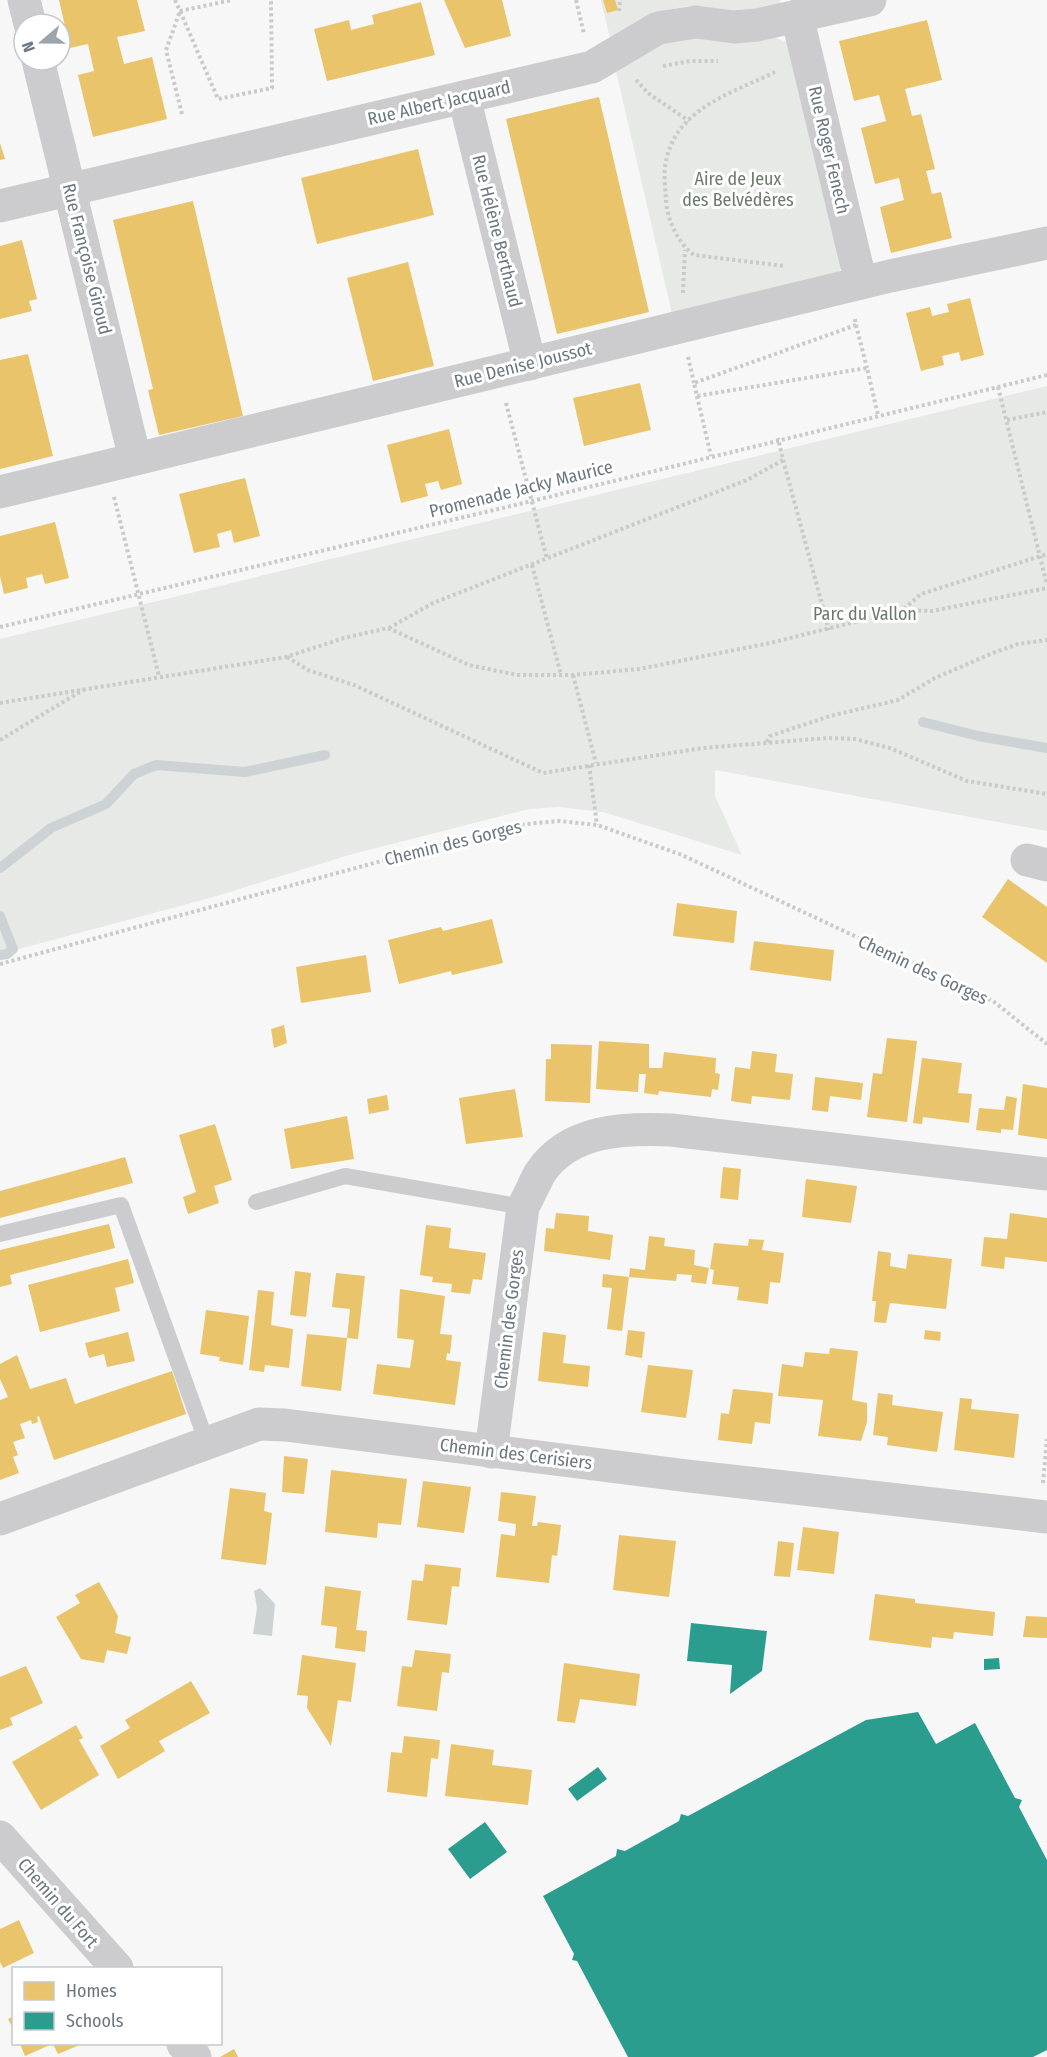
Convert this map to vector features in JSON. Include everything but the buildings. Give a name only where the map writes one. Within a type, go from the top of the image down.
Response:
[{"type":"street","name":"Rue Albert Jacquard","points":[[0,206],[592,67],[632,68],[658,28],[696,22],[734,27],[757,25],[870,0]]},
{"type":"street","name":"Rue Roger Fenech","points":[[797,16],[861,284]]},
{"type":"street","name":"Rue Françoise Giroud","points":[[41,72],[135,459]]},
{"type":"street","name":"Rue Hélène Berthaud","points":[[464,97],[530,364]]},
{"type":"street","name":"Rue Denise Joussot","points":[[0,492],[861,284],[1047,243]]},
{"type":"street","name":"Chemin des Gorges","points":[[491,1452],[523,1207],[541,1172],[564,1149],[596,1134],[633,1128],[671,1130],[1047,1174]]},
{"type":"street","name":"Chemin des Cerisiers","points":[[0,1518],[259,1424],[285,1425],[491,1452],[1043,1517]]},
{"type":"street","name":"Chemin du Fort","points":[[0,1837],[116,1967]]},
{"type":"street","points":[[185,2045],[195,2057]]},
{"type":"lane","points":[[256,1202],[345,1176],[523,1207]]},
{"type":"lane","points":[[0,1234],[121,1205],[207,1443]]},
{"type":"path","points":[[175,0],[218,99],[272,88],[271,0]]},
{"type":"path","points":[[180,11],[232,0]]},
{"type":"path","points":[[576,0],[580,17]]},
{"type":"path","points":[[619,14],[620,0]]},
{"type":"path","points":[[180,11],[166,50],[182,114]]},
{"type":"path","points":[[655,69],[690,61],[722,61]]},
{"type":"path","points":[[632,68],[648,93],[689,122]]},
{"type":"path","points":[[775,72],[715,99],[674,138],[666,158],[666,206],[685,249],[694,255],[794,268]]},
{"type":"path","points":[[854,315],[878,415]]},
{"type":"path","points":[[711,456],[694,383],[856,325]]},
{"type":"path","points":[[697,396],[867,368]]},
{"type":"path","name":"Promenade Jacky Maurice","points":[[0,627],[1047,375]]},
{"type":"path","points":[[388,628],[469,665],[517,675],[573,675],[688,661],[829,630],[903,609],[932,611],[1047,586],[998,387]]},
{"type":"path","points":[[506,400],[547,559]]},
{"type":"path","points":[[1006,420],[1047,412]]},
{"type":"path","points":[[778,438],[829,630]]},
{"type":"path","points":[[0,703],[286,657],[344,638],[388,628],[433,603],[747,480],[783,460]]},
{"type":"path","points":[[114,496],[159,677]]},
{"type":"path","points":[[903,609],[921,594],[1047,554]]},
{"type":"path","points":[[531,565],[561,675]]},
{"type":"path","points":[[766,743],[770,736],[808,723],[898,700],[934,678],[993,653],[1018,644],[1047,640]]},
{"type":"path","points":[[286,657],[308,670],[354,685],[543,773],[596,763],[766,743],[855,739],[890,748],[967,781],[1047,794]]},
{"type":"path","points":[[573,675],[596,763]]},
{"type":"path","points":[[0,739],[86,688]]},
{"type":"path","points":[[589,765],[597,825]]},
{"type":"path","name":"Chemin des Gorges","points":[[0,964],[515,825],[560,821],[597,825],[691,859],[993,1001],[1047,1044]]},
{"type":"path","points":[[1043,1517],[1047,1439]]},
{"type":"green space","points":[[601,0],[780,0],[781,6],[740,14],[703,6],[686,6],[651,14],[610,38]]},
{"type":"green space","name":"Aire de Jeux des Belvédères","points":[[665,36],[770,36],[787,42],[842,262],[840,270],[834,277],[673,318],[615,67]]},
{"type":"green space","name":"Parc du Vallon","points":[[1047,386],[1047,831],[715,770],[715,796],[742,855],[603,812],[559,807],[529,809],[349,855],[210,898],[0,954],[0,639]]},
{"type":"shaded area","points":[[260,1588],[275,1604],[272,1636],[253,1634],[257,1608],[254,1591]]},
{"type":"waterway","points":[[923,722],[978,736],[1047,748]]},
{"type":"waterway","points":[[0,868],[51,828],[106,804],[134,774],[156,765],[245,772],[325,755]]},
{"type":"waterway","points":[[0,916],[13,949],[7,954],[0,955]]}]
